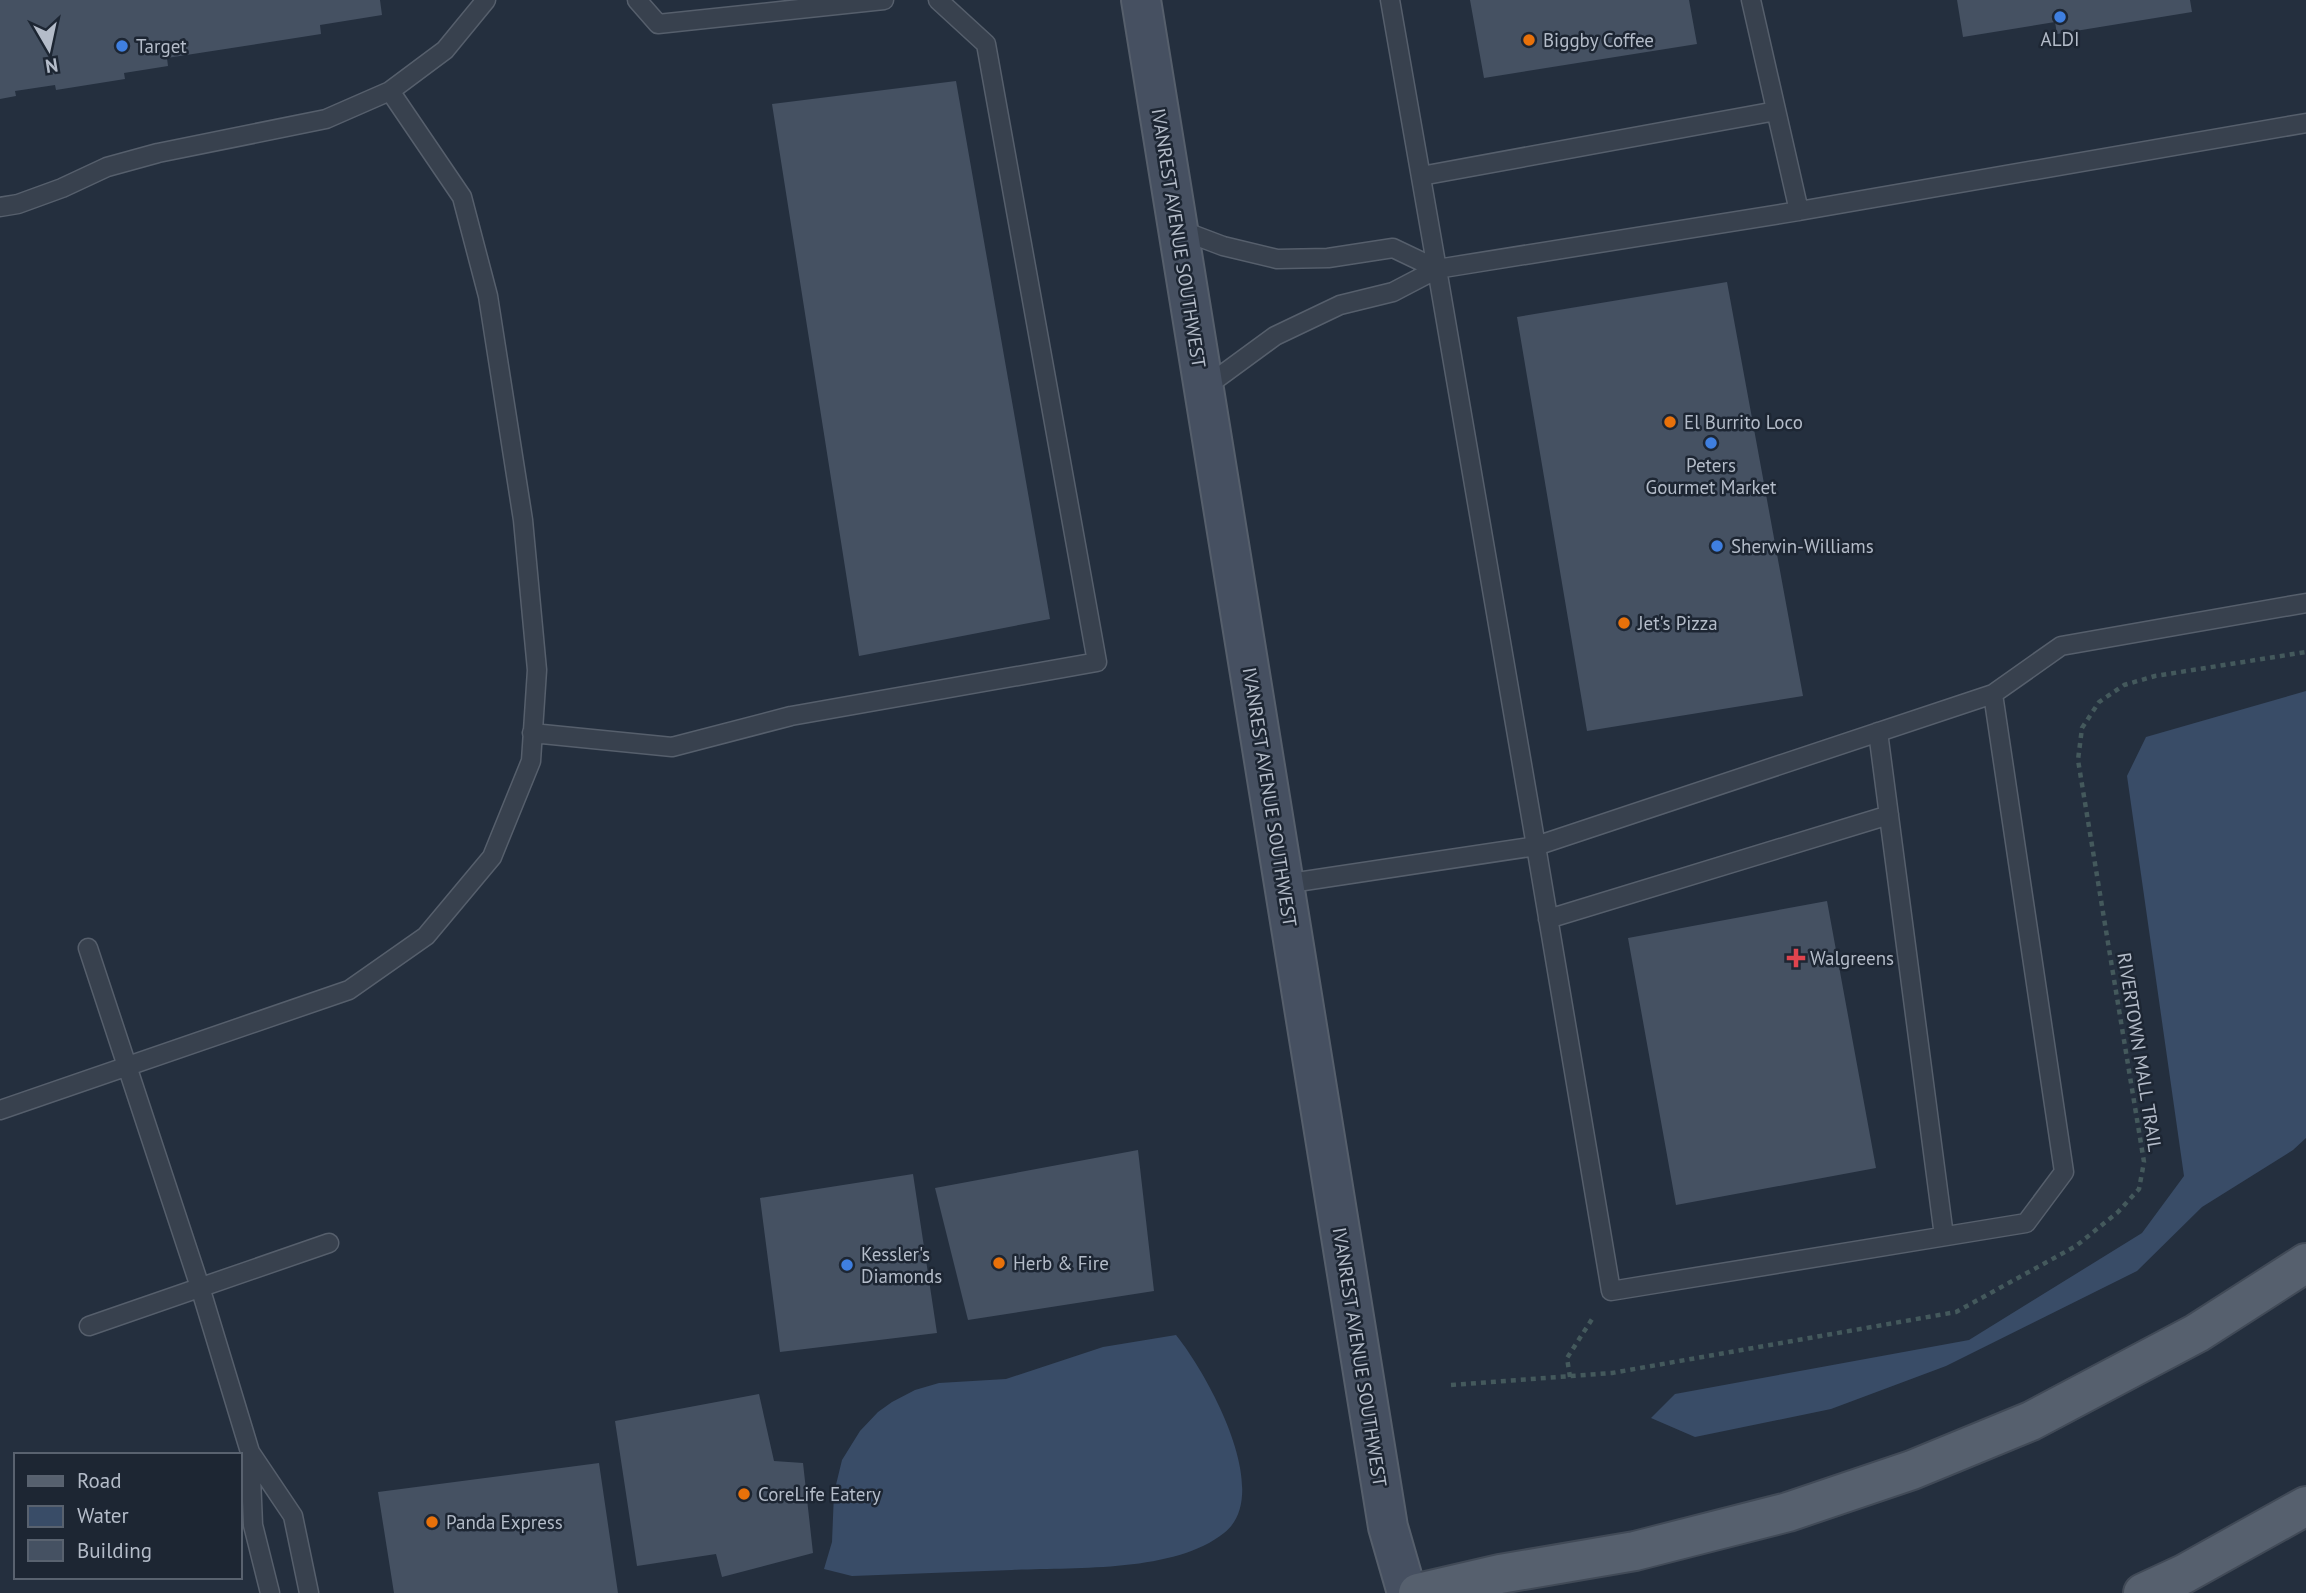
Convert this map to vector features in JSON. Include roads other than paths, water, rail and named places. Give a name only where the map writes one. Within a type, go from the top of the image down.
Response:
[{"type":"main road","points":[[1418,1593],[1500,1574],[1648,1548],[1788,1512],[1912,1469],[2031,1420],[2197,1333],[2306,1263]]},
{"type":"main road","points":[[2143,1593],[2184,1574],[2306,1506]]},
{"type":"street","name":"IVANREST AVENUE SOUTHWEST","points":[[1141,0],[1388,1527],[1407,1593]]},
{"type":"lane","points":[[0,207],[18,204],[51,192],[107,167],[158,153],[327,119],[390,91],[445,50],[486,0]]},
{"type":"lane","points":[[637,0],[658,24],[884,0]]},
{"type":"lane","points":[[533,733],[672,747],[791,716],[1097,662],[986,44],[938,0]]},
{"type":"lane","points":[[1390,0],[1611,1291],[2026,1223],[2064,1172],[1993,694]]},
{"type":"lane","points":[[1751,0],[1799,211]]},
{"type":"lane","points":[[0,1110],[349,990],[426,936],[492,856],[530,761],[537,670],[523,520],[488,296],[462,197],[390,91]]},
{"type":"lane","points":[[1421,176],[1776,111]]},
{"type":"lane","points":[[1204,388],[1275,336],[1340,305],[1393,292],[1437,269],[1799,211],[2306,123]]},
{"type":"lane","points":[[1178,229],[1223,246],[1277,260],[1328,258],[1393,248],[1437,269]]},
{"type":"lane","points":[[1284,884],[1536,846],[1993,694],[2061,646],[2306,603]]},
{"type":"lane","points":[[1878,732],[1944,1236]]},
{"type":"lane","points":[[1548,919],[1889,816]]},
{"type":"lane","points":[[88,948],[200,1287],[250,1452],[253,1525],[270,1593]]},
{"type":"lane","points":[[89,1326],[329,1242]]},
{"type":"lane","points":[[250,1452],[293,1516],[309,1593]]},
{"type":"water","points":[[2306,691],[2306,1138],[2293,1150],[2202,1207],[2137,1271],[1946,1366],[1831,1409],[1695,1437],[1651,1418],[1675,1394],[1969,1340],[2142,1233],[2184,1176],[2127,776],[2146,737]]},
{"type":"water","points":[[1176,1335],[1189,1352],[1218,1403],[1239,1463],[1242,1490],[1238,1515],[1224,1533],[1203,1546],[1179,1555],[1093,1568],[852,1576],[824,1569],[832,1542],[834,1493],[842,1460],[860,1431],[892,1402],[915,1390],[939,1383],[1006,1379],[1103,1347]]},
{"type":"place","name":"ALDI","points":[[2060,17]]},
{"type":"place","name":"Biggby Coffee","points":[[1529,40]]},
{"type":"place","name":"Target","points":[[122,46]]},
{"type":"place","name":"El Burrito Loco","points":[[1670,422]]},
{"type":"place","name":"Peters Gourmet Market","points":[[1711,443]]},
{"type":"place","name":"Sherwin-Williams","points":[[1717,546]]},
{"type":"place","name":"Jet's Pizza","points":[[1624,623]]},
{"type":"place","name":"Walgreens","points":[[1796,958]]},
{"type":"place","name":"Herb & Fire","points":[[999,1263]]},
{"type":"place","name":"Kessler's Diamonds","points":[[847,1265]]},
{"type":"place","name":"CoreLife Eatery","points":[[744,1494]]},
{"type":"place","name":"Panda Express","points":[[432,1522]]}]
